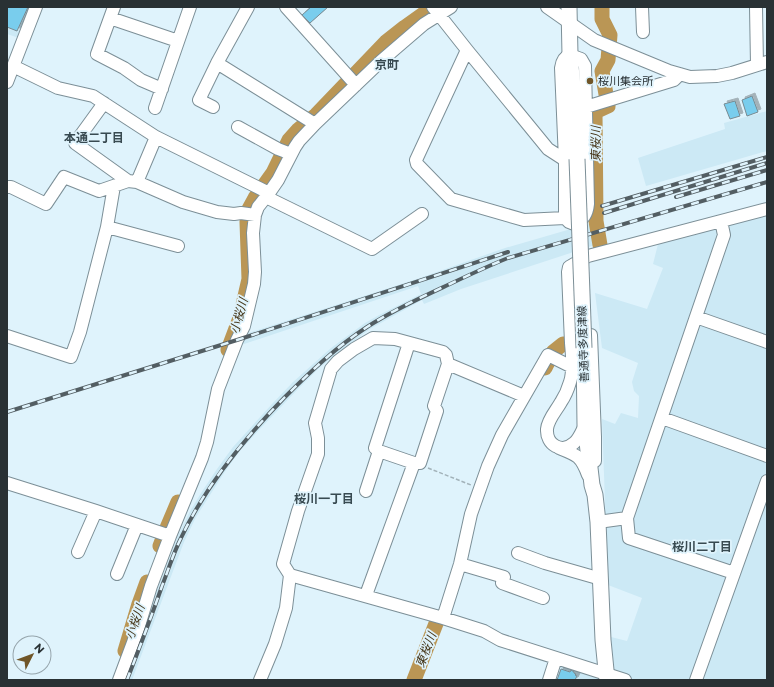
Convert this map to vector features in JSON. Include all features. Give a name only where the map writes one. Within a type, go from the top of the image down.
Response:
[{"type":"main road","name":"善通寺多度津線","points":[[569,7],[570,55],[576,120],[571,159],[584,348],[585,425],[598,522],[603,640],[607,677]]},
{"type":"street","points":[[7,82],[36,7]]},
{"type":"street","points":[[155,108],[190,7]]},
{"type":"street","points":[[213,108],[199,100],[217,63],[248,7]]},
{"type":"street","points":[[286,7],[352,81]]},
{"type":"street","points":[[250,215],[258,207],[264,192],[278,180],[285,152],[300,141],[312,122],[352,81],[381,61],[424,24],[436,10],[451,7]]},
{"type":"street","points":[[547,7],[597,41],[621,50],[648,63],[690,77],[717,76],[762,64],[756,7]]},
{"type":"street","points":[[642,7],[643,32]]},
{"type":"street","points":[[436,10],[548,149],[571,159],[565,218]]},
{"type":"street","points":[[162,89],[141,80],[124,68],[97,54],[112,12],[178,41]]},
{"type":"street","points":[[467,50],[416,160],[417,164],[451,198],[524,220],[565,218],[574,224],[580,221],[584,216],[587,211],[588,204],[586,107],[585,66],[581,59],[570,55]]},
{"type":"street","points":[[217,63],[312,122]]},
{"type":"street","points":[[13,66],[58,88],[93,96],[156,137],[372,249],[422,214]]},
{"type":"street","points":[[586,107],[674,80],[680,74]]},
{"type":"street","points":[[104,103],[75,143],[132,182],[183,202],[217,212],[250,215]]},
{"type":"street","points":[[238,127],[285,152]]},
{"type":"street","points":[[7,187],[46,204],[64,177],[99,192],[114,186],[132,182],[156,137]]},
{"type":"street","points":[[7,336],[71,357],[80,332],[107,226],[114,186]]},
{"type":"street","points":[[593,490],[580,458],[552,444],[548,436],[547,429],[550,419],[562,401],[570,382],[572,367],[569,267],[588,256],[767,209]]},
{"type":"street","points":[[119,680],[138,629],[165,534],[202,458],[207,442],[218,388],[244,326],[254,284],[255,272],[253,233],[250,215]]},
{"type":"street","points":[[722,221],[724,235],[627,518],[629,538],[734,573]]},
{"type":"street","points":[[107,226],[178,246]]},
{"type":"street","points":[[588,256],[595,437],[593,490]]},
{"type":"street","points":[[696,317],[767,342]]},
{"type":"street","points":[[260,680],[275,644],[286,608],[290,575],[283,564],[298,511],[318,454],[318,438],[314,423],[331,369],[354,349],[373,338],[395,339],[443,352],[446,355],[448,364],[434,406],[437,411],[366,596]]},
{"type":"street","points":[[409,343],[375,448],[379,451],[417,463]]},
{"type":"street","points":[[443,618],[460,564],[471,514],[488,466],[502,435],[548,355],[572,367]]},
{"type":"street","points":[[448,364],[524,396]]},
{"type":"street","points":[[662,418],[767,456]]},
{"type":"street","points":[[559,448],[567,447],[574,443],[585,425]]},
{"type":"street","points":[[366,491],[379,451]]},
{"type":"street","points":[[696,680],[767,481]]},
{"type":"street","points":[[7,483],[165,534]]},
{"type":"street","points":[[78,552],[96,511]]},
{"type":"street","points":[[598,522],[627,518]]},
{"type":"street","points":[[117,574],[137,525]]},
{"type":"street","points":[[518,553],[545,563],[601,579]]},
{"type":"street","points":[[460,564],[504,577],[502,583],[543,598]]},
{"type":"street","points":[[290,575],[443,618],[484,631],[500,640],[556,658],[607,677],[625,680]]},
{"type":"street","points":[[549,680],[556,658]]},
{"type":"path","points":[[417,463],[480,488]]},
{"type":"shaded area","points":[[7,7],[32,7],[20,37],[7,34]]},
{"type":"shaded area","points":[[767,111],[767,151],[646,186],[638,158],[725,129],[724,123]]},
{"type":"shaded area","points":[[767,213],[767,680],[634,680],[614,674],[611,637],[627,641],[642,598],[608,585],[602,419],[615,424],[621,413],[638,418],[639,396],[634,391],[632,382],[638,363],[602,348],[595,293],[647,309],[663,268],[653,264],[658,244]]},
{"type":"shaded area","points":[[595,222],[598,244],[461,289],[424,304],[422,300],[370,329],[317,370],[239,452],[196,517],[184,542],[132,680],[123,680],[177,538],[201,493],[233,447],[293,382],[331,348],[365,323],[421,294],[418,286],[235,347],[239,336],[417,279],[505,248]]},
{"type":"shaded area","points":[[562,663],[600,676],[600,680],[553,680]]},
{"type":"building","points":[[7,7],[28,7],[17,31],[7,27]]},
{"type":"building","points":[[311,7],[328,7],[310,23],[302,15]]},
{"type":"building","points":[[752,96],[758,112],[747,116],[742,100]]},
{"type":"building","points":[[735,101],[740,116],[730,119],[724,104]]},
{"type":"building","points":[[561,669],[570,672],[571,670],[574,672],[577,676],[575,680],[557,680]]},
{"type":"waterway","name":"小桜川","points":[[228,350],[240,318],[249,279],[247,222],[249,209],[273,173],[289,140],[298,130],[316,115],[386,42],[433,7]]},
{"type":"waterway","name":"東桜川","points":[[600,245],[596,221],[595,112],[608,106],[602,71],[608,60],[610,35],[602,19],[602,7]]},
{"type":"waterway","name":"東桜川","points":[[545,368],[553,352],[563,344]]},
{"type":"waterway","name":"小桜川","points":[[160,546],[178,502]]},
{"type":"waterway","name":"小桜川","points":[[125,651],[147,582]]},
{"type":"waterway","name":"東桜川","points":[[414,680],[437,621]]},
{"type":"railway","points":[[602,206],[767,157]]},
{"type":"railway","points":[[604,213],[767,163]]},
{"type":"railway","points":[[676,197],[767,170]]},
{"type":"railway","points":[[127,680],[176,550],[191,518],[202,500],[226,464],[254,430],[284,398],[334,351],[367,327],[397,309],[508,258],[767,182]]},
{"type":"railway","points":[[7,412],[237,340],[508,252]]},
{"type":"place","name":"桜川集会所","points":[[590,81]]},
{"type":"district","name":"京町","points":[[387,65]]},
{"type":"district","name":"本通二丁目","points":[[94,138]]},
{"type":"district","name":"桜川一丁目","points":[[324,499]]},
{"type":"district","name":"桜川二丁目","points":[[702,547]]}]
